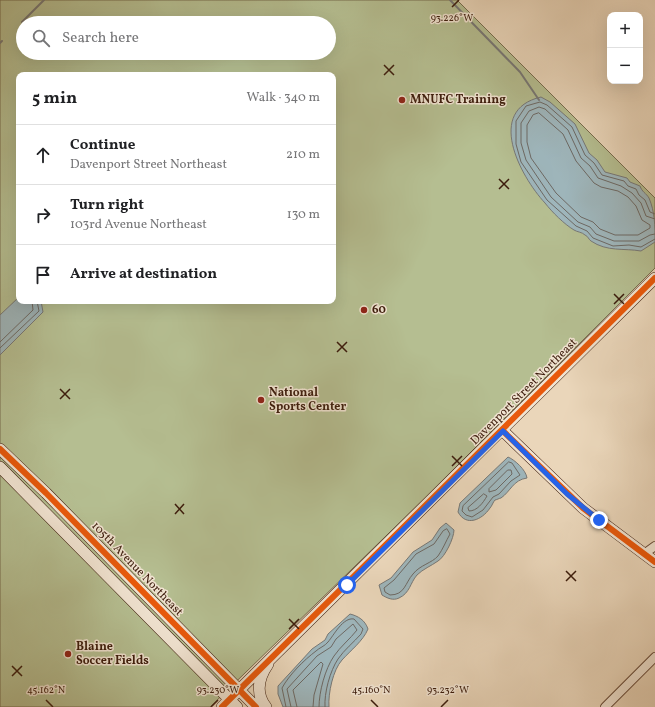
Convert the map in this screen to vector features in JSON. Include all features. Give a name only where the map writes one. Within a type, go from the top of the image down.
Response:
[{"type":"street","name":"Davenport Street Northeast","points":[[229,704],[238,689],[313,619],[655,278]]},
{"type":"street","points":[[503,431],[567,494],[651,560],[655,546]]},
{"type":"street","name":"105th Avenue Northeast","points":[[0,449],[46,493],[256,707]]},
{"type":"street","name":"105th Avenue Northeast","points":[[0,467],[229,704]]},
{"type":"street","points":[[266,707],[259,693],[260,679],[276,652]]},
{"type":"street","points":[[604,707],[655,657]]},
{"type":"green space","name":"National Sports Center","points":[[0,0],[457,0],[655,198],[655,268],[424,499],[210,707],[0,707]]},
{"type":"water","points":[[541,97],[550,102],[575,124],[589,153],[597,160],[605,172],[627,178],[630,182],[640,186],[649,198],[654,214],[655,242],[641,251],[603,247],[562,221],[535,191],[518,161],[513,145],[511,129],[514,115],[524,104]]},
{"type":"water","points":[[16,300],[16,304],[42,304],[43,312],[0,355],[0,315]]},
{"type":"water","points":[[508,457],[520,466],[525,472],[527,478],[515,483],[501,498],[495,500],[483,516],[474,520],[461,517],[458,512],[460,503]]},
{"type":"water","points":[[446,523],[454,530],[454,533],[449,547],[441,559],[417,575],[408,591],[403,596],[397,599],[392,599],[382,595],[379,585],[391,578],[413,552],[432,540],[440,528]]},
{"type":"water","points":[[350,614],[361,619],[368,629],[363,638],[342,660],[336,670],[330,689],[329,707],[283,707],[278,694],[278,686],[312,649],[325,640],[328,634]]},
{"type":"waterway","points":[[28,16],[44,0]]},
{"type":"waterway","points":[[450,0],[520,72],[539,100]]},
{"type":"cycle path","points":[[222,707],[655,278]]},
{"type":"cycle path","points":[[503,431],[583,508],[655,562]]},
{"type":"cycle path","points":[[0,449],[46,493],[256,707]]},
{"type":"place","name":"MNUFC Training","points":[[402,100]]},
{"type":"place","name":"60","points":[[364,310]]},
{"type":"place","name":"National Sports Center","points":[[261,400]]},
{"type":"place","name":"Blaine Soccer Fields","points":[[68,654]]},
{"type":"route","points":[[347,585],[503,431],[567,494],[599,520]]}]
